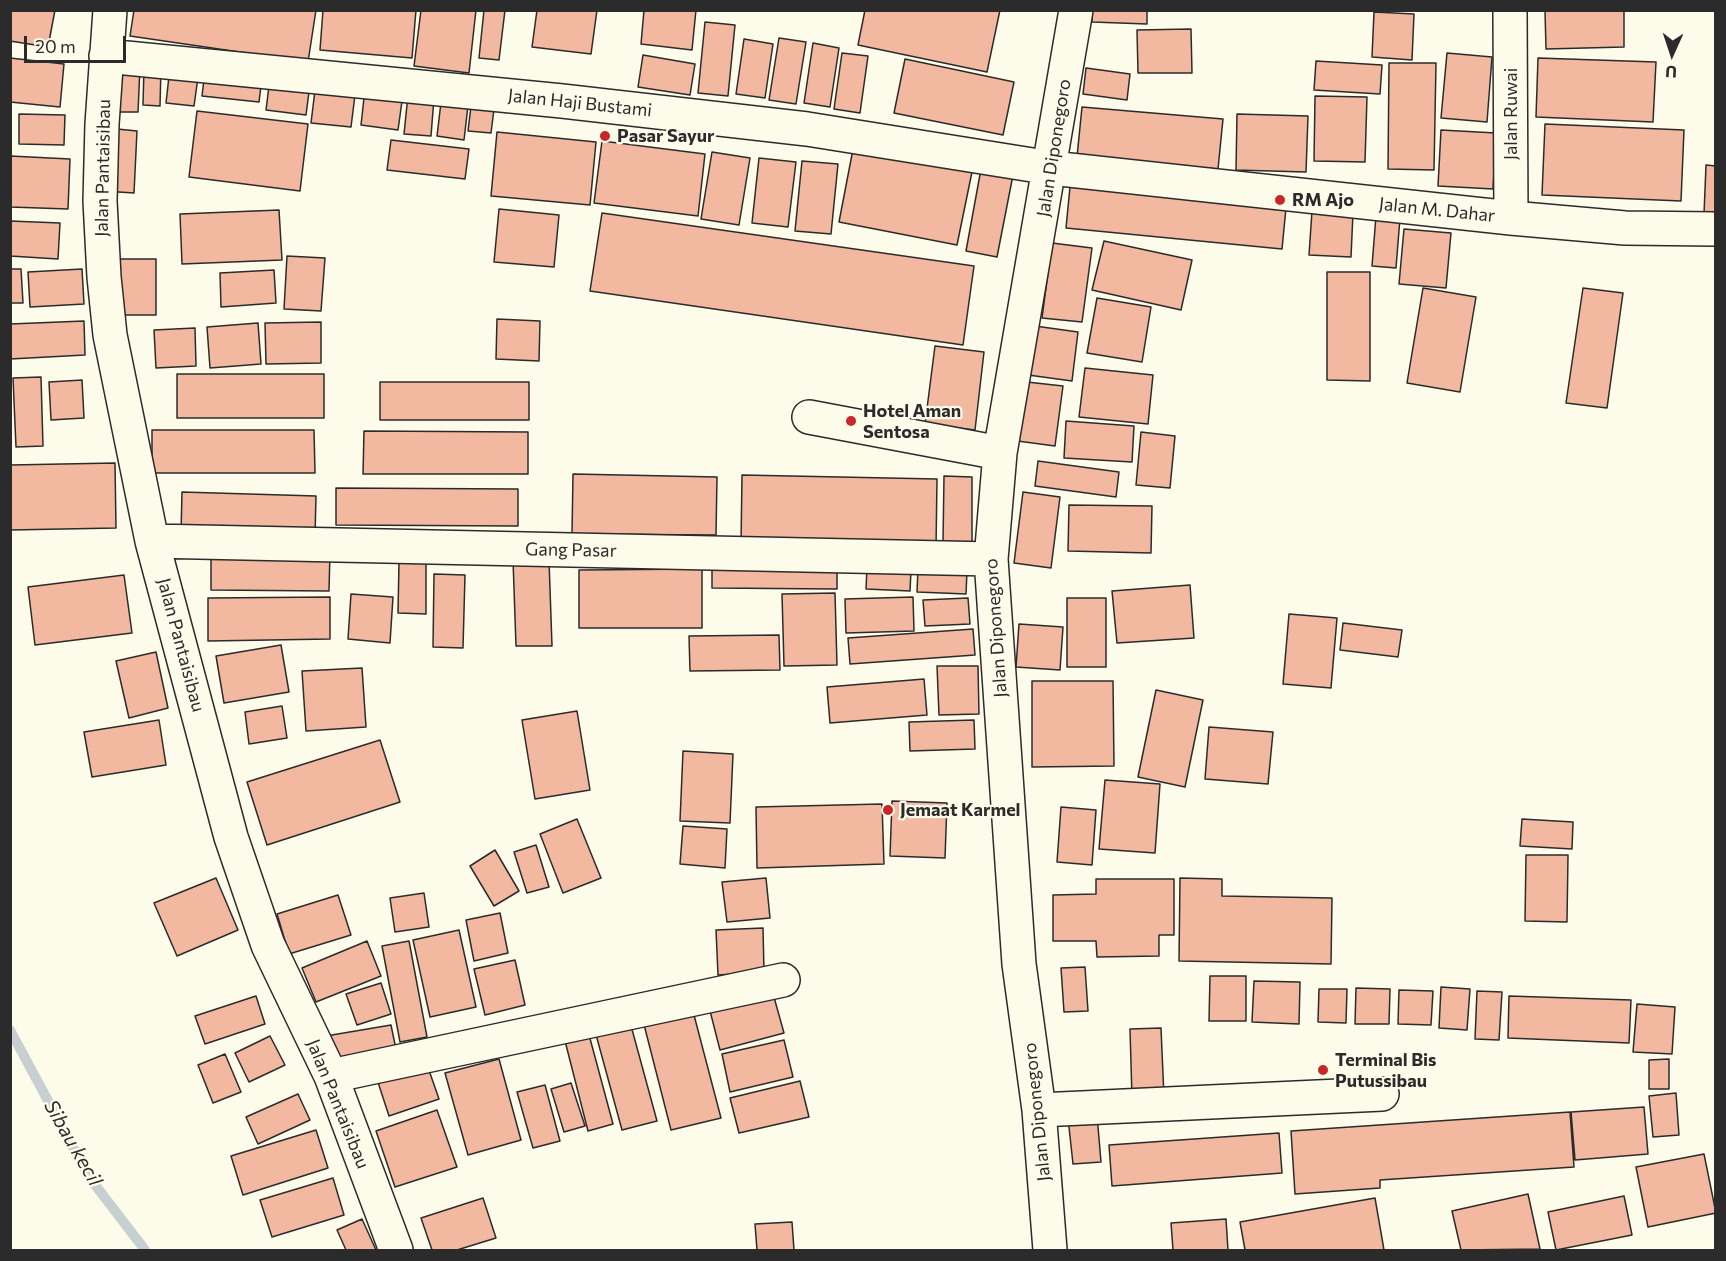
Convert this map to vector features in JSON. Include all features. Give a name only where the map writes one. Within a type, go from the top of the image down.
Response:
[{"type":"street","name":"Jalan Pantaisibau","points":[[110,10],[100,201],[104,277],[110,335],[152,541],[235,848],[268,945],[331,1076],[396,1251]]},
{"type":"street","name":"Jalan Diponegoro","points":[[1050,1251],[1039,1110],[1019,964],[991,559],[1000,453],[1051,168],[1076,10]]},
{"type":"street","name":"Jalan Ruwai","points":[[1510,10],[1511,218]]},
{"type":"street","name":"Jalan Haji Bustami","points":[[106,56],[562,101],[807,129],[1051,168]]},
{"type":"street","name":"Jalan M. Dahar","points":[[1051,168],[1511,218],[1624,228],[1716,229]]},
{"type":"street","points":[[809,417],[1000,453]]},
{"type":"street","name":"Gang Pasar","points":[[152,541],[991,559]]},
{"type":"street","points":[[331,1076],[783,980]]},
{"type":"street","points":[[1039,1110],[1382,1094]]},
{"type":"building","points":[[10,10],[55,10],[48,47],[10,41]]},
{"type":"building","points":[[134,10],[316,10],[308,62],[130,36]]},
{"type":"building","points":[[323,10],[416,10],[412,58],[320,50]]},
{"type":"building","points":[[421,10],[476,10],[469,73],[414,66]]},
{"type":"building","points":[[484,10],[505,10],[499,60],[479,58]]},
{"type":"building","points":[[537,10],[597,10],[591,54],[532,47]]},
{"type":"building","points":[[644,10],[696,10],[692,50],[641,44]]},
{"type":"building","points":[[865,10],[1000,10],[987,72],[858,45]]},
{"type":"building","points":[[1092,10],[1147,10],[1147,24],[1092,22]]},
{"type":"building","points":[[1624,10],[1624,47],[1546,49],[1545,11]]},
{"type":"building","points":[[1374,12],[1414,14],[1412,60],[1372,57]]},
{"type":"building","points":[[705,22],[735,25],[728,96],[698,93]]},
{"type":"building","points":[[1191,29],[1192,73],[1138,73],[1137,30]]},
{"type":"building","points":[[779,38],[806,42],[796,104],[769,100]]},
{"type":"building","points":[[744,39],[773,44],[765,98],[736,94]]},
{"type":"building","points":[[813,43],[839,48],[830,107],[804,103]]},
{"type":"building","points":[[842,53],[868,56],[860,113],[834,109]]},
{"type":"building","points":[[1447,53],[1492,57],[1487,122],[1441,118]]},
{"type":"building","points":[[643,55],[695,64],[690,95],[638,87]]},
{"type":"building","points":[[10,58],[64,64],[60,107],[10,102]]},
{"type":"building","points":[[1538,58],[1656,62],[1653,122],[1536,117]]},
{"type":"building","points":[[905,59],[1014,82],[1003,135],[894,113]]},
{"type":"building","points":[[1316,61],[1382,65],[1380,94],[1314,90]]},
{"type":"building","points":[[1389,63],[1436,63],[1434,170],[1388,169]]},
{"type":"building","points":[[110,67],[140,67],[138,112],[109,112]]},
{"type":"building","points":[[144,67],[161,67],[160,106],[143,105]]},
{"type":"building","points":[[170,67],[199,70],[194,106],[166,103]]},
{"type":"building","points":[[1086,68],[1130,74],[1127,100],[1083,94]]},
{"type":"building","points":[[205,71],[262,78],[259,102],[202,96]]},
{"type":"building","points":[[270,78],[310,84],[306,115],[266,110]]},
{"type":"building","points":[[316,82],[356,87],[351,127],[311,123]]},
{"type":"building","points":[[365,89],[403,94],[398,130],[361,125]]},
{"type":"building","points":[[442,94],[469,97],[464,140],[437,136]]},
{"type":"building","points":[[408,95],[434,98],[431,136],[404,134]]},
{"type":"building","points":[[1315,96],[1367,97],[1365,162],[1314,161]]},
{"type":"building","points":[[472,98],[495,101],[491,133],[468,131]]},
{"type":"building","points":[[1082,107],[1223,119],[1218,169],[1077,157]]},
{"type":"building","points":[[197,111],[308,124],[300,191],[189,177]]},
{"type":"building","points":[[19,114],[65,115],[64,145],[19,144]]},
{"type":"building","points":[[1237,114],[1308,116],[1306,172],[1236,170]]},
{"type":"building","points":[[1545,124],[1684,130],[1681,201],[1542,195]]},
{"type":"building","points":[[107,128],[137,131],[134,193],[103,191]]},
{"type":"building","points":[[1441,130],[1496,133],[1493,189],[1438,186]]},
{"type":"building","points":[[497,132],[596,142],[590,205],[491,196]]},
{"type":"building","points":[[391,140],[469,149],[465,179],[387,170]]},
{"type":"building","points":[[602,141],[705,154],[698,216],[594,203]]},
{"type":"building","points":[[854,144],[973,167],[957,245],[839,222]]},
{"type":"building","points":[[712,152],[750,158],[739,225],[701,219]]},
{"type":"building","points":[[10,156],[70,159],[68,209],[10,207]]},
{"type":"building","points":[[759,158],[796,162],[788,227],[752,223]]},
{"type":"building","points":[[802,161],[838,164],[831,234],[795,231]]},
{"type":"building","points":[[1706,165],[1716,166],[1716,214],[1704,214]]},
{"type":"building","points":[[981,169],[1013,175],[997,257],[966,251]]},
{"type":"building","points":[[1070,187],[1286,208],[1282,249],[1066,228]]},
{"type":"building","points":[[499,209],[559,215],[554,267],[494,262]]},
{"type":"building","points":[[279,210],[282,260],[182,264],[180,214]]},
{"type":"building","points":[[1312,211],[1353,213],[1351,257],[1309,255]]},
{"type":"building","points":[[602,213],[974,266],[963,345],[590,291]]},
{"type":"building","points":[[1376,216],[1400,218],[1396,268],[1372,266]]},
{"type":"building","points":[[10,221],[60,223],[58,259],[10,256]]},
{"type":"building","points":[[1404,229],[1451,233],[1446,288],[1399,284]]},
{"type":"building","points":[[1104,241],[1192,260],[1181,310],[1092,290]]},
{"type":"building","points":[[1052,243],[1092,248],[1082,322],[1042,318]]},
{"type":"building","points":[[287,256],[325,258],[321,311],[284,309]]},
{"type":"building","points":[[111,259],[156,259],[156,315],[111,315]]},
{"type":"building","points":[[10,269],[21,269],[23,303],[10,303]]},
{"type":"building","points":[[82,269],[84,304],[30,307],[28,272]]},
{"type":"building","points":[[274,270],[276,303],[221,307],[220,273]]},
{"type":"building","points":[[1327,272],[1370,272],[1370,381],[1327,380]]},
{"type":"building","points":[[1423,288],[1476,297],[1460,392],[1407,383]]},
{"type":"building","points":[[1583,288],[1623,293],[1607,408],[1566,403]]},
{"type":"building","points":[[1097,298],[1151,307],[1142,362],[1087,353]]},
{"type":"building","points":[[497,319],[540,321],[539,361],[496,359]]},
{"type":"building","points":[[84,321],[85,355],[10,359],[10,324]]},
{"type":"building","points":[[321,322],[321,363],[266,364],[265,323]]},
{"type":"building","points":[[258,323],[261,364],[210,368],[207,327]]},
{"type":"building","points":[[1035,326],[1078,332],[1072,381],[1028,375]]},
{"type":"building","points":[[195,328],[196,366],[156,368],[154,330]]},
{"type":"building","points":[[935,346],[984,352],[975,430],[925,424]]},
{"type":"building","points":[[1085,368],[1153,375],[1148,424],[1079,417]]},
{"type":"building","points":[[177,374],[324,374],[324,418],[177,418]]},
{"type":"building","points":[[41,377],[43,446],[16,447],[13,378]]},
{"type":"building","points":[[82,380],[84,418],[51,420],[49,382]]},
{"type":"building","points":[[1018,381],[1063,386],[1055,446],[1010,440]]},
{"type":"building","points":[[380,382],[529,382],[529,420],[380,420]]},
{"type":"building","points":[[1066,421],[1134,426],[1132,462],[1064,458]]},
{"type":"building","points":[[152,430],[314,430],[315,473],[152,473]]},
{"type":"building","points":[[364,431],[528,432],[528,474],[363,474]]},
{"type":"building","points":[[1141,432],[1175,436],[1170,488],[1136,485]]},
{"type":"building","points":[[1038,461],[1119,472],[1116,497],[1035,486]]},
{"type":"building","points":[[115,463],[116,528],[10,530],[10,465]]},
{"type":"building","points":[[573,474],[717,477],[716,535],[572,534]]},
{"type":"building","points":[[742,475],[937,479],[936,548],[741,544]]},
{"type":"building","points":[[944,476],[972,477],[972,543],[943,542]]},
{"type":"building","points":[[336,488],[518,489],[518,526],[336,525]]},
{"type":"building","points":[[182,492],[316,496],[315,536],[181,533]]},
{"type":"building","points":[[1023,492],[1060,497],[1051,568],[1014,563]]},
{"type":"building","points":[[1069,505],[1152,506],[1151,553],[1068,551]]},
{"type":"building","points":[[211,551],[330,552],[329,591],[211,590]]},
{"type":"building","points":[[513,560],[549,560],[552,646],[516,646]]},
{"type":"building","points":[[712,561],[837,562],[837,589],[712,588]]},
{"type":"building","points":[[399,562],[426,563],[426,614],[398,613]]},
{"type":"building","points":[[867,567],[911,570],[910,591],[866,589]]},
{"type":"building","points":[[918,568],[967,571],[966,594],[917,592]]},
{"type":"building","points":[[702,569],[702,628],[579,628],[579,570]]},
{"type":"building","points":[[434,574],[465,575],[463,648],[433,647]]},
{"type":"building","points":[[124,575],[132,633],[35,645],[28,587]]},
{"type":"building","points":[[1190,585],[1194,638],[1117,643],[1112,591]]},
{"type":"building","points":[[835,593],[837,665],[784,666],[782,594]]},
{"type":"building","points":[[351,594],[393,597],[390,643],[348,639]]},
{"type":"building","points":[[330,597],[330,639],[208,641],[208,598]]},
{"type":"building","points":[[913,597],[914,631],[846,633],[845,599]]},
{"type":"building","points":[[968,598],[970,624],[925,626],[923,600]]},
{"type":"building","points":[[1067,598],[1106,598],[1106,667],[1067,667]]},
{"type":"building","points":[[1289,614],[1337,618],[1331,688],[1283,684]]},
{"type":"building","points":[[1343,623],[1402,630],[1398,657],[1340,650]]},
{"type":"building","points":[[1019,624],[1063,627],[1060,670],[1016,667]]},
{"type":"building","points":[[973,629],[975,655],[850,664],[848,638]]},
{"type":"building","points":[[779,635],[780,670],[690,671],[689,636]]},
{"type":"building","points":[[281,645],[289,692],[224,703],[216,656]]},
{"type":"building","points":[[156,652],[168,708],[129,718],[116,661]]},
{"type":"building","points":[[937,666],[978,666],[979,714],[939,715]]},
{"type":"building","points":[[362,668],[366,727],[306,731],[302,671]]},
{"type":"building","points":[[924,679],[927,715],[830,723],[827,687]]},
{"type":"building","points":[[1032,681],[1113,681],[1114,766],[1032,767]]},
{"type":"building","points":[[1156,690],[1203,700],[1185,787],[1138,777]]},
{"type":"building","points":[[282,706],[287,738],[249,744],[245,712]]},
{"type":"building","points":[[577,711],[590,790],[535,799],[522,720]]},
{"type":"building","points":[[159,720],[166,765],[92,777],[84,732]]},
{"type":"building","points":[[974,720],[975,749],[910,751],[909,722]]},
{"type":"building","points":[[1209,727],[1273,732],[1268,784],[1205,779]]},
{"type":"building","points":[[380,740],[400,802],[267,845],[247,782]]},
{"type":"building","points":[[683,751],[733,754],[730,823],[680,821]]},
{"type":"building","points":[[1105,780],[1160,784],[1155,853],[1099,849]]},
{"type":"building","points":[[892,801],[947,803],[945,858],[890,856]]},
{"type":"building","points":[[882,804],[884,864],[757,868],[756,807]]},
{"type":"building","points":[[1061,807],[1096,810],[1092,865],[1057,862]]},
{"type":"building","points":[[577,819],[601,878],[563,893],[540,834]]},
{"type":"building","points":[[1522,819],[1573,822],[1572,849],[1520,846]]},
{"type":"building","points":[[683,826],[727,829],[725,868],[680,864]]},
{"type":"building","points":[[536,845],[549,887],[527,893],[514,852]]},
{"type":"building","points":[[495,850],[519,891],[494,906],[470,866]]},
{"type":"building","points":[[1526,855],[1568,855],[1567,922],[1525,921]]},
{"type":"building","points":[[216,878],[238,930],[177,956],[154,903]]},
{"type":"building","points":[[766,878],[770,918],[727,922],[722,882]]},
{"type":"building","points":[[1180,878],[1222,879],[1222,896],[1332,898],[1331,964],[1179,961]]},
{"type":"building","points":[[1096,879],[1174,879],[1174,935],[1159,935],[1159,956],[1097,957],[1096,941],[1053,941],[1053,895],[1096,894]]},
{"type":"building","points":[[424,893],[429,927],[395,932],[390,898]]},
{"type":"building","points":[[338,895],[351,935],[289,954],[277,914]]},
{"type":"building","points":[[500,913],[508,953],[474,961],[466,920]]},
{"type":"building","points":[[763,928],[764,972],[718,975],[716,930]]},
{"type":"building","points":[[459,930],[476,1007],[430,1017],[413,940]]},
{"type":"building","points":[[367,941],[381,976],[316,1002],[302,968]]},
{"type":"building","points":[[409,941],[427,1037],[400,1042],[382,946]]},
{"type":"building","points":[[515,960],[525,1005],[485,1015],[474,969]]},
{"type":"building","points":[[1085,967],[1088,1011],[1064,1012],[1061,968]]},
{"type":"building","points":[[1210,976],[1246,976],[1246,1021],[1209,1021]]},
{"type":"building","points":[[1254,981],[1300,982],[1299,1024],[1252,1022]]},
{"type":"building","points":[[381,983],[391,1014],[357,1025],[346,994]]},
{"type":"building","points":[[1441,987],[1470,989],[1467,1030],[1439,1028]]},
{"type":"building","points":[[1356,988],[1390,989],[1389,1024],[1355,1024]]},
{"type":"building","points":[[1319,989],[1347,989],[1346,1023],[1318,1022]]},
{"type":"building","points":[[772,990],[784,1033],[720,1050],[709,1007]]},
{"type":"building","points":[[1399,990],[1433,991],[1431,1025],[1398,1024]]},
{"type":"building","points":[[1477,991],[1502,992],[1499,1040],[1475,1039]]},
{"type":"building","points":[[256,996],[265,1024],[205,1044],[195,1016]]},
{"type":"building","points":[[689,996],[721,1118],[671,1130],[640,1009]]},
{"type":"building","points":[[1509,996],[1631,1000],[1629,1043],[1508,1038]]},
{"type":"building","points":[[1637,1004],[1675,1007],[1672,1054],[1633,1052]]},
{"type":"building","points":[[630,1022],[657,1121],[622,1130],[595,1031]]},
{"type":"building","points":[[391,1025],[398,1059],[326,1071],[320,1037]]},
{"type":"building","points":[[1161,1028],[1164,1097],[1132,1098],[1130,1029]]},
{"type":"building","points":[[588,1031],[613,1124],[588,1131],[564,1037]]},
{"type":"building","points":[[270,1036],[285,1065],[249,1082],[235,1053]]},
{"type":"building","points":[[784,1040],[793,1077],[730,1092],[722,1054]]},
{"type":"building","points":[[423,1053],[439,1099],[389,1116],[374,1070]]},
{"type":"building","points":[[225,1054],[241,1092],[213,1103],[198,1065]]},
{"type":"building","points":[[499,1059],[521,1140],[468,1155],[445,1073]]},
{"type":"building","points":[[1669,1059],[1669,1089],[1649,1089],[1649,1060]]},
{"type":"building","points":[[800,1081],[809,1117],[739,1133],[730,1098]]},
{"type":"building","points":[[571,1083],[585,1126],[564,1132],[551,1089]]},
{"type":"building","points":[[545,1085],[560,1141],[533,1148],[517,1092]]},
{"type":"building","points":[[1676,1093],[1679,1135],[1653,1137],[1649,1096]]},
{"type":"building","points":[[298,1094],[310,1120],[258,1144],[246,1117]]},
{"type":"building","points":[[1644,1107],[1648,1154],[1575,1160],[1571,1112]]},
{"type":"building","points":[[437,1110],[457,1167],[395,1187],[376,1131]]},
{"type":"building","points":[[1570,1112],[1574,1167],[1380,1180],[1380,1188],[1295,1194],[1291,1131]]},
{"type":"building","points":[[1097,1115],[1101,1162],[1073,1164],[1068,1118]]},
{"type":"building","points":[[316,1130],[328,1168],[243,1195],[231,1156]]},
{"type":"building","points":[[1279,1133],[1282,1173],[1112,1186],[1109,1145]]},
{"type":"building","points":[[1704,1154],[1716,1213],[1648,1227],[1636,1167]]},
{"type":"building","points":[[333,1178],[344,1215],[272,1237],[260,1200]]},
{"type":"building","points":[[1528,1194],[1540,1249],[1461,1250],[1452,1211]]},
{"type":"building","points":[[1624,1196],[1632,1235],[1556,1250],[1548,1212]]},
{"type":"building","points":[[483,1198],[496,1238],[457,1250],[432,1250],[421,1218]]},
{"type":"building","points":[[1375,1198],[1384,1250],[1245,1250],[1240,1222]]},
{"type":"building","points":[[362,1219],[376,1250],[346,1250],[337,1230]]},
{"type":"building","points":[[1226,1219],[1228,1250],[1173,1250],[1171,1223]]},
{"type":"building","points":[[792,1222],[794,1250],[757,1250],[755,1224]]},
{"type":"waterway","name":"Sibau kecil","points":[[10,1030],[89,1177],[145,1250]]},
{"type":"place","name":"Pasar Sayur","points":[[605,136]]},
{"type":"place","name":"RM Ajo","points":[[1280,200]]},
{"type":"place","name":"Hotel Aman Sentosa","points":[[851,421]]},
{"type":"place","name":"Jemaat Karmel","points":[[888,810]]},
{"type":"place","name":"Terminal Bis Putussibau","points":[[1323,1070]]}]
